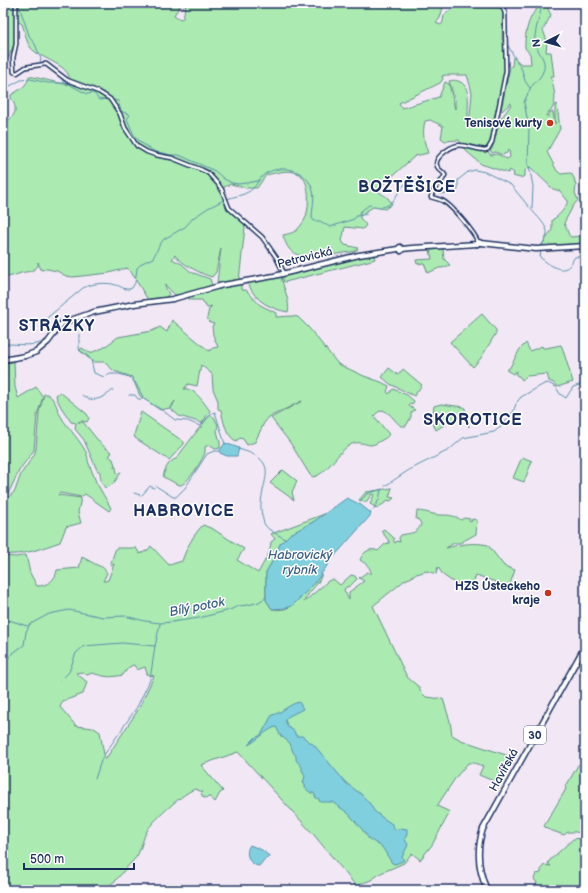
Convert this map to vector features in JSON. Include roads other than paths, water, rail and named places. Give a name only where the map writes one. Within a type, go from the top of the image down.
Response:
[{"type":"main road","name":"Petrovická","points":[[3,360],[25,356],[38,351],[50,340],[61,324],[100,311],[134,304],[173,299],[217,286],[284,273],[359,255],[400,249],[479,243],[536,248],[585,246]]},
{"type":"main road","name":"Havířská","points":[[488,890],[482,877],[479,861],[480,842],[483,829],[585,646]]},
{"type":"street","points":[[16,3],[16,44],[12,58],[14,72],[17,73],[26,67],[46,64],[67,80],[99,92],[110,99],[120,114],[125,128],[137,146],[147,152],[172,158],[208,173],[222,190],[224,200],[228,208],[262,237],[276,257],[284,273]]},
{"type":"street","points":[[479,243],[475,234],[444,202],[430,197],[433,189],[440,183],[445,175],[436,164],[438,158],[451,148],[460,145],[485,150],[488,149],[492,142],[506,71],[505,10],[501,3]]},
{"type":"water","points":[[225,443],[239,448],[237,456],[227,456],[220,453],[220,450]]},
{"type":"water","name":"Habrovický rybník","points":[[347,498],[361,505],[371,513],[370,516],[331,560],[315,583],[292,606],[272,609],[266,600],[266,572],[275,557],[280,544],[290,534],[313,522]]},
{"type":"water","points":[[299,702],[303,709],[289,716],[285,720],[288,727],[294,731],[296,736],[302,736],[314,745],[346,783],[361,794],[371,805],[374,811],[392,824],[395,830],[401,828],[407,829],[405,839],[408,845],[402,857],[404,860],[403,861],[395,864],[392,863],[382,847],[369,839],[348,813],[332,802],[320,802],[314,793],[311,793],[305,788],[303,783],[305,776],[302,767],[296,760],[296,756],[290,743],[281,736],[276,727],[269,730],[248,745],[255,738],[261,735],[272,715],[279,713],[291,705]]},
{"type":"water","points":[[250,845],[262,850],[269,856],[259,866],[255,865],[248,858],[247,852]]},
{"type":"waterway","points":[[18,3],[30,38],[35,44],[41,59],[40,61],[43,63]]},
{"type":"waterway","points":[[532,86],[540,77],[544,65],[535,42],[542,3]]},
{"type":"waterway","points":[[507,44],[522,70],[525,81],[530,88]]},
{"type":"waterway","points":[[61,77],[64,83],[70,84],[87,94],[94,93],[99,100],[107,99],[118,101],[121,111],[130,115],[127,119],[134,135],[140,142],[155,152],[179,155],[215,171],[224,179],[232,183],[239,184],[258,181]]},
{"type":"waterway","points":[[3,86],[10,86],[21,80],[30,79],[48,83],[64,83]]},
{"type":"waterway","points":[[528,165],[529,128],[524,102],[531,87]]},
{"type":"waterway","points":[[529,166],[533,186],[532,209]]},
{"type":"waterway","points":[[227,199],[250,191],[265,174],[279,169],[294,170],[306,178],[313,191],[314,201],[312,218],[314,221],[320,221],[330,227],[354,219],[369,205],[378,207],[386,206],[392,202],[405,184],[432,192],[445,194],[452,193],[458,190],[458,180],[468,172],[475,170],[485,172],[511,185],[529,207]]},
{"type":"waterway","points":[[3,344],[29,345],[41,343],[46,340],[50,335],[47,328],[48,317],[87,286],[104,283],[126,289],[132,288],[135,283],[137,268],[142,263],[153,258],[164,239],[185,227],[193,218],[208,208],[224,200]]},
{"type":"waterway","points":[[531,209],[546,228],[547,235],[541,247]]},
{"type":"waterway","points":[[358,216],[367,214]]},
{"type":"waterway","points":[[541,250],[540,257],[552,266],[559,269],[567,268],[575,257],[585,256]]},
{"type":"waterway","points":[[79,334],[79,349],[91,360],[94,373],[104,377],[110,374],[119,374],[129,377],[135,382],[144,399],[175,420],[188,421],[200,426],[212,413],[215,412],[225,444]]},
{"type":"waterway","name":"Bílý potok","points":[[517,402],[521,397],[544,384],[548,383],[556,387]]},
{"type":"waterway","name":"Bílý potok","points":[[557,389],[560,394],[566,398],[573,387],[585,383]]},
{"type":"waterway","points":[[82,395],[86,398],[98,399],[113,390]]},
{"type":"waterway","points":[[129,395],[135,395],[138,399],[143,399]]},
{"type":"waterway","name":"Bílý potok","points":[[385,486],[409,470],[449,450],[463,438],[494,432],[502,426],[513,412],[516,404]]},
{"type":"waterway","points":[[238,449],[253,454],[262,460],[266,467],[261,504],[263,521],[269,529],[285,539]]},
{"type":"waterway","points":[[156,486],[173,497],[176,497],[185,488],[207,454],[214,451],[219,451]]},
{"type":"waterway","points":[[142,495],[150,486],[154,488]]},
{"type":"waterway","name":"Bílý potok","points":[[360,501],[367,494],[382,489]]},
{"type":"waterway","points":[[373,510],[379,500],[381,490]]},
{"type":"waterway","points":[[134,493],[140,495]]},
{"type":"waterway","name":"Bílý potok","points":[[3,618],[27,626],[49,614],[69,610],[103,617],[125,616],[160,623],[199,618],[230,610],[238,606],[259,602],[266,597]]},
{"type":"waterway","points":[[95,779],[102,758],[137,707],[150,680],[160,624]]},
{"type":"waterway","points":[[3,664],[13,653],[24,645],[26,632],[29,626]]},
{"type":"waterway","points":[[60,681],[69,672],[76,653],[84,646],[122,643],[155,646]]},
{"type":"place","name":"Tenisové kurty","points":[[550,123]]},
{"type":"place","name":"HZS Ústeckeho kraje","points":[[548,593]]},
{"type":"district","name":"BOŽTĚŠICE","points":[[407,187]]},
{"type":"district","name":"STRÁŽKY","points":[[57,326]]},
{"type":"district","name":"SKOROTICE","points":[[473,420]]},
{"type":"district","name":"HABROVICE","points":[[184,511]]}]
